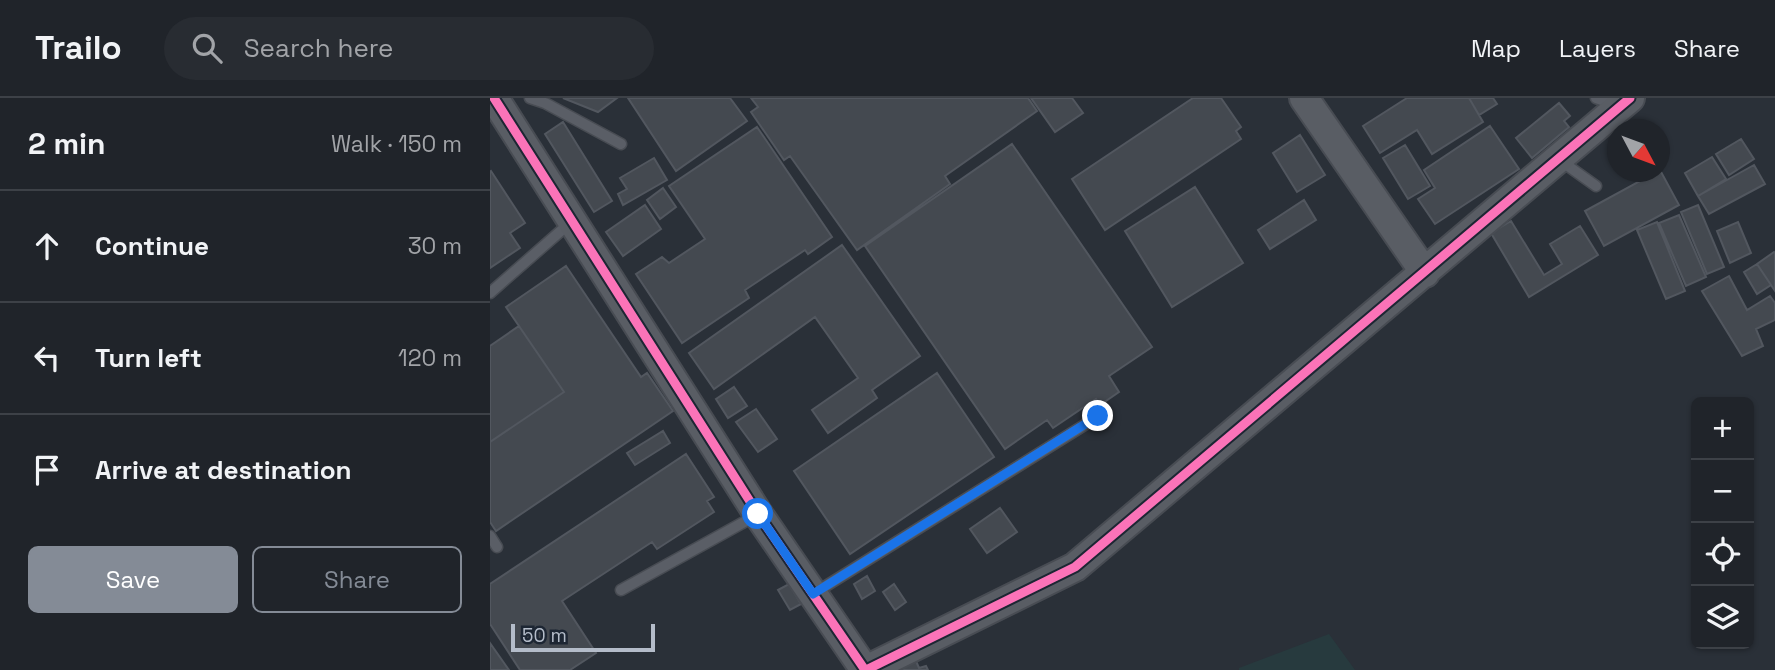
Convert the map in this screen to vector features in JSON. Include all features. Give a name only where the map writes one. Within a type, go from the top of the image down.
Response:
[{"type":"street","points":[[494,98],[758,514],[865,670],[1075,568],[1558,159],[1615,101]]},
{"type":"street","points":[[1304,98],[1425,273]]},
{"type":"lane","points":[[530,98],[545,103],[621,144]]},
{"type":"lane","points":[[1558,159],[1596,186]]},
{"type":"lane","points":[[490,293],[572,222]]},
{"type":"lane","points":[[813,594],[1098,416]]},
{"type":"lane","points":[[621,590],[758,514]]},
{"type":"lane","points":[[490,536],[497,547]]},
{"type":"green space","points":[[1329,634],[1355,670],[1239,670],[1239,668]]},
{"type":"building","points":[[563,98],[617,98],[598,112]]},
{"type":"building","points":[[628,98],[730,98],[747,121],[676,171]]},
{"type":"building","points":[[751,98],[1028,98],[1037,111],[945,176],[950,184],[857,250],[790,156],[784,160],[751,112],[758,107]]},
{"type":"building","points":[[1031,98],[1072,98],[1083,113],[1055,132]]},
{"type":"building","points":[[1193,98],[1221,98],[1241,127],[1236,131],[1241,139],[1105,230],[1072,179]]},
{"type":"building","points":[[1407,98],[1469,98],[1483,122],[1432,154],[1417,130],[1380,153],[1363,126]]},
{"type":"building","points":[[1469,98],[1493,98],[1497,104],[1479,115]]},
{"type":"building","points":[[1559,103],[1570,116],[1564,121],[1569,127],[1532,158],[1516,138]]},
{"type":"building","points":[[563,122],[612,201],[594,212],[545,134]]},
{"type":"building","points":[[1490,126],[1519,169],[1435,224],[1418,199],[1435,188],[1424,170]]},
{"type":"building","points":[[757,127],[832,237],[808,254],[805,250],[745,290],[749,298],[682,343],[636,274],[662,257],[669,263],[705,239],[669,186]]},
{"type":"building","points":[[1300,135],[1325,175],[1297,192],[1273,153]]},
{"type":"building","points":[[1741,139],[1754,159],[1729,175],[1716,154]]},
{"type":"building","points":[[1012,144],[1152,347],[1109,376],[1119,392],[1100,405],[1096,399],[1053,428],[1047,420],[1005,449],[865,246]]},
{"type":"building","points":[[1405,145],[1430,186],[1408,199],[1383,158]]},
{"type":"building","points":[[1712,157],[1726,179],[1698,196],[1685,173]]},
{"type":"building","points":[[654,158],[667,180],[623,205],[618,194],[627,189],[620,178]]},
{"type":"building","points":[[1754,165],[1765,184],[1709,214],[1698,196]]},
{"type":"building","points":[[490,172],[525,223],[510,233],[520,248],[490,268]]},
{"type":"building","points":[[1638,182],[1667,182],[1679,205],[1604,246],[1585,211]]},
{"type":"building","points":[[1195,187],[1243,263],[1172,307],[1125,231]]},
{"type":"building","points":[[663,188],[676,207],[660,219],[647,200]]},
{"type":"building","points":[[1304,200],[1316,220],[1270,249],[1258,230]]},
{"type":"building","points":[[645,205],[661,229],[623,256],[606,232]]},
{"type":"building","points":[[1698,205],[1724,267],[1707,274],[1681,212]]},
{"type":"building","points":[[1679,215],[1706,277],[1686,286],[1659,223]]},
{"type":"building","points":[[1511,221],[1544,275],[1562,264],[1550,244],[1580,226],[1598,255],[1529,297],[1491,233]]},
{"type":"building","points":[[1657,222],[1685,291],[1666,299],[1637,230]]},
{"type":"building","points":[[1738,222],[1751,253],[1730,263],[1717,231]]},
{"type":"building","points":[[842,245],[920,356],[872,390],[877,398],[828,433],[812,410],[858,378],[815,317],[714,389],[689,353]]},
{"type":"building","points":[[1775,253],[1775,291],[1757,264]]},
{"type":"building","points":[[1757,264],[1771,285],[1757,294],[1744,272]]},
{"type":"building","points":[[566,266],[641,377],[647,373],[673,411],[496,531],[490,522],[490,442],[564,392],[506,307]]},
{"type":"building","points":[[1729,276],[1747,310],[1770,296],[1775,303],[1775,320],[1756,329],[1763,346],[1742,356],[1702,291]]},
{"type":"building","points":[[519,326],[564,392],[490,442],[490,346]]},
{"type":"building","points":[[937,373],[994,457],[850,554],[794,471]]},
{"type":"building","points":[[734,387],[747,406],[728,418],[716,399]]},
{"type":"building","points":[[756,409],[777,439],[758,452],[736,422]]},
{"type":"building","points":[[663,431],[670,443],[635,465],[627,453]]},
{"type":"building","points":[[686,454],[714,497],[707,501],[714,512],[657,549],[652,542],[562,601],[596,653],[570,670],[520,670],[490,624],[490,584]]},
{"type":"building","points":[[1000,508],[1017,532],[987,553],[970,529]]},
{"type":"building","points":[[867,576],[875,591],[862,599],[854,584]]},
{"type":"building","points":[[789,584],[801,604],[790,610],[778,590]]},
{"type":"building","points":[[894,584],[906,602],[895,610],[883,592]]},
{"type":"building","points":[[490,643],[509,670],[490,670]]},
{"type":"building","points":[[916,661],[919,668],[926,666],[928,670],[901,670],[899,667]]},
{"type":"cycle path","points":[[494,98],[758,514],[865,670]]},
{"type":"cycle path","points":[[866,670],[1075,567],[1630,98]]},
{"type":"route","points":[[758,514],[813,594],[1098,416]]}]
